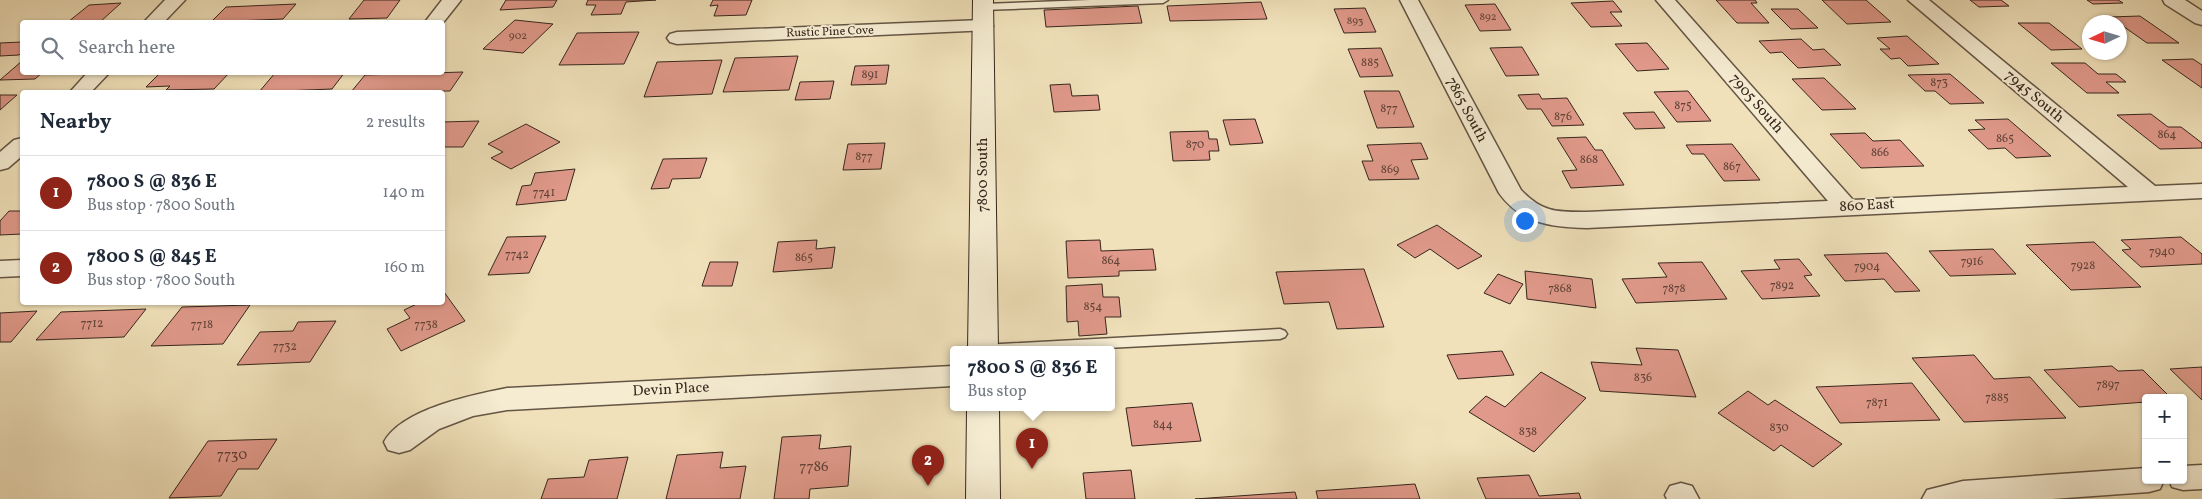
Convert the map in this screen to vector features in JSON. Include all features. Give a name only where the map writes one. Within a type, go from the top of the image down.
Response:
[{"type":"main road","name":"7800 South","points":[[983,11],[983,346]]},
{"type":"main road","points":[[983,411],[983,499]]},
{"type":"street","points":[[155,20],[176,0]]},
{"type":"street","points":[[436,20],[452,0]]},
{"type":"street","name":"7865 South","points":[[1409,0],[1504,183],[1520,204],[1532,213]]},
{"type":"street","name":"7905 South","points":[[1665,0],[1846,207]]},
{"type":"street","name":"7945 South","points":[[1917,0],[2150,194]]},
{"type":"street","points":[[2172,0],[2202,19]]},
{"type":"street","name":"Rustic Pine Cove","points":[[677,38],[983,11]]},
{"type":"street","points":[[82,90],[97,75]]},
{"type":"street","points":[[0,163],[20,147]]},
{"type":"street","name":"860 East","points":[[1532,213],[1549,218],[1587,220],[2202,192]]},
{"type":"street","points":[[0,269],[20,268]]},
{"type":"street","name":"Devin Place","points":[[399,442],[429,421],[469,406],[507,399],[950,376]]},
{"type":"street","points":[[2187,478],[2202,477]]},
{"type":"street","points":[[1938,499],[1963,493],[2082,492],[2142,481]]},
{"type":"lane","points":[[983,11],[1163,0]]},
{"type":"lane","points":[[1057,346],[1280,334]]},
{"type":"building","points":[[364,0],[400,0],[387,18],[349,19]]},
{"type":"building","points":[[506,0],[557,0],[553,7],[500,10]]},
{"type":"building","points":[[588,0],[656,0],[626,2],[621,14],[591,15],[596,5],[586,5]]},
{"type":"building","points":[[713,0],[752,0],[746,15],[714,16],[718,5],[710,6]]},
{"type":"building","points":[[1716,0],[1755,0],[1757,3],[1751,3],[1769,23],[1737,23]]},
{"type":"building","points":[[1822,0],[1866,0],[1891,22],[1847,24]]},
{"type":"building","points":[[1970,0],[2001,0],[2009,6],[1979,7]]},
{"type":"building","points":[[2087,0],[2118,0],[2123,3],[2093,4]]},
{"type":"building","points":[[1613,1],[1622,12],[1610,12],[1622,26],[1591,27],[1571,3]]},
{"type":"building","points":[[1261,2],[1267,19],[1170,21],[1167,6]]},
{"type":"building","points":[[121,3],[102,20],[70,20],[89,5]]},
{"type":"building","points":[[296,4],[283,19],[213,20],[226,7]]},
{"type":"building","points":[[1495,4],[1511,30],[1480,31],[1465,5]]},
{"type":"building","points":[[1138,6],[1142,23],[1046,27],[1044,10]]},
{"type":"building","points":[[1365,8],[1376,32],[1344,33],[1334,9]]},
{"type":"building","points":[[1771,9],[1798,9],[1818,28],[1791,29]]},
{"type":"building","points":[[2127,16],[2140,16],[2179,43],[2147,43],[2127,29]]},
{"type":"building","points":[[515,20],[553,24],[523,53],[483,49]]},
{"type":"building","points":[[2018,23],[2049,23],[2082,49],[2051,50]]},
{"type":"building","points":[[639,32],[624,64],[559,65],[577,33]]},
{"type":"building","points":[[1907,36],[1939,64],[1908,66],[1900,58],[1891,59],[1880,49],[1890,49],[1877,38]]},
{"type":"building","points":[[1801,39],[1813,50],[1824,49],[1841,65],[1798,68],[1782,52],[1770,53],[1759,41]]},
{"type":"building","points":[[20,42],[20,54],[0,56],[0,43]]},
{"type":"building","points":[[1647,43],[1669,69],[1637,71],[1615,44]]},
{"type":"building","points":[[1522,47],[1539,75],[1506,76],[1490,48]]},
{"type":"building","points":[[1381,48],[1393,76],[1360,77],[1348,49]]},
{"type":"building","points":[[798,56],[789,90],[723,92],[735,58]]},
{"type":"building","points":[[2193,59],[2202,65],[2202,88],[2162,60]]},
{"type":"building","points":[[722,60],[712,94],[644,97],[657,62]]},
{"type":"building","points":[[20,63],[20,75],[40,75],[35,79],[0,80]]},
{"type":"building","points":[[2051,63],[2085,63],[2098,74],[2116,74],[2126,82],[2106,82],[2119,93],[2087,93]]},
{"type":"building","points":[[889,65],[886,84],[851,85],[855,66]]},
{"type":"building","points":[[463,72],[450,91],[353,90],[365,75],[445,75],[445,73]]},
{"type":"building","points":[[1950,74],[1984,103],[1950,104],[1935,91],[1925,91],[1908,75]]},
{"type":"building","points":[[158,75],[227,75],[214,89],[166,90],[170,86],[146,87]]},
{"type":"building","points":[[273,75],[343,75],[332,89],[261,90]]},
{"type":"building","points":[[1824,78],[1856,109],[1822,110],[1792,79]]},
{"type":"building","points":[[834,81],[830,99],[795,100],[800,82]]},
{"type":"building","points":[[1070,84],[1072,96],[1098,95],[1100,110],[1054,112],[1050,85]]},
{"type":"building","points":[[1364,91],[1399,91],[1414,127],[1377,128]]},
{"type":"building","points":[[1688,91],[1711,121],[1677,122],[1654,92]]},
{"type":"building","points":[[1539,94],[1542,99],[1567,98],[1584,125],[1552,126],[1541,109],[1527,109],[1518,95]]},
{"type":"building","points":[[0,95],[17,95],[0,110]]},
{"type":"building","points":[[1654,112],[1665,128],[1635,129],[1623,113]]},
{"type":"building","points":[[2151,114],[2168,127],[2181,127],[2202,143],[2202,148],[2160,149],[2117,115]]},
{"type":"building","points":[[1255,119],[1263,143],[1230,145],[1223,120]]},
{"type":"building","points":[[2008,119],[2051,156],[2016,158],[2005,148],[1988,149],[1968,130],[1985,129],[1975,120]]},
{"type":"building","points":[[479,121],[463,147],[445,147],[445,122]]},
{"type":"building","points":[[526,124],[560,142],[511,169],[491,158],[503,152],[488,144]]},
{"type":"building","points":[[1208,131],[1209,139],[1217,139],[1219,151],[1209,151],[1210,160],[1173,161],[1170,132]]},
{"type":"building","points":[[1865,133],[1873,141],[1900,140],[1924,166],[1861,168],[1830,134]]},
{"type":"building","points":[[1586,137],[1595,150],[1602,150],[1624,185],[1571,188],[1562,171],[1577,170],[1557,138]]},
{"type":"building","points":[[885,143],[881,169],[843,170],[848,144]]},
{"type":"building","points":[[1421,143],[1428,159],[1411,160],[1419,179],[1369,180],[1362,161],[1373,161],[1367,145]]},
{"type":"building","points":[[1732,144],[1760,180],[1724,181],[1704,154],[1692,154],[1686,145]]},
{"type":"building","points":[[707,158],[700,178],[672,179],[669,188],[651,189],[663,159]]},
{"type":"building","points":[[575,169],[566,200],[516,205],[522,186],[531,185],[535,173]]},
{"type":"building","points":[[9,211],[20,211],[20,234],[0,235],[0,221]]},
{"type":"building","points":[[1437,225],[1482,256],[1458,269],[1430,249],[1415,258],[1397,245]]},
{"type":"building","points":[[546,236],[529,273],[488,275],[507,237]]},
{"type":"building","points":[[2181,237],[2202,254],[2202,264],[2141,267],[2122,250],[2131,249],[2121,240]]},
{"type":"building","points":[[817,240],[816,249],[835,247],[832,268],[773,272],[778,242]]},
{"type":"building","points":[[1100,240],[1101,251],[1153,249],[1156,270],[1119,271],[1119,276],[1068,278],[1066,241]]},
{"type":"building","points":[[2094,242],[2141,287],[2071,290],[2026,245]]},
{"type":"building","points":[[1993,249],[2016,274],[1950,276],[1929,251]]},
{"type":"building","points":[[1887,253],[1920,291],[1895,292],[1884,279],[1845,281],[1824,255]]},
{"type":"building","points":[[1799,259],[1812,275],[1804,276],[1820,296],[1762,299],[1741,271],[1780,269],[1774,260]]},
{"type":"building","points":[[710,262],[738,262],[732,286],[702,286]]},
{"type":"building","points":[[1702,262],[1727,299],[1636,303],[1622,279],[1667,277],[1658,263]]},
{"type":"building","points":[[1364,269],[1384,327],[1337,329],[1329,302],[1284,304],[1276,272]]},
{"type":"building","points":[[1525,271],[1592,279],[1596,308],[1527,299]]},
{"type":"building","points":[[1498,274],[1523,284],[1510,304],[1484,293]]},
{"type":"building","points":[[1102,284],[1103,297],[1119,297],[1121,317],[1105,317],[1107,334],[1079,336],[1078,321],[1067,322],[1066,286]]},
{"type":"building","points":[[445,293],[465,321],[401,351],[387,329],[410,318],[404,310],[415,305],[445,305]]},
{"type":"building","points":[[250,305],[223,344],[151,346],[182,307]]},
{"type":"building","points":[[146,309],[124,337],[36,340],[61,312]]},
{"type":"building","points":[[37,311],[11,342],[0,342],[0,313]]},
{"type":"building","points":[[336,321],[310,362],[237,365],[260,332],[293,331],[298,322]]},
{"type":"building","points":[[1636,348],[1678,350],[1696,397],[1600,391],[1591,362],[1642,365]]},
{"type":"building","points":[[1502,351],[1514,375],[1458,379],[1447,355]]},
{"type":"building","points":[[1974,355],[1994,379],[2030,377],[2066,418],[1964,422],[1912,358]]},
{"type":"building","points":[[2112,366],[2118,371],[2143,370],[2167,394],[2142,394],[2142,402],[2079,407],[2044,370]]},
{"type":"building","points":[[2202,367],[2202,400],[2170,369]]},
{"type":"building","points":[[1541,372],[1586,398],[1534,452],[1469,412],[1486,396],[1505,407]]},
{"type":"building","points":[[1912,383],[1940,420],[1840,423],[1816,387]]},
{"type":"building","points":[[1748,391],[1768,405],[1775,400],[1842,444],[1813,467],[1781,445],[1774,451],[1718,413]]},
{"type":"building","points":[[1192,403],[1201,441],[1132,446],[1126,408]]},
{"type":"building","points":[[821,435],[819,449],[851,446],[848,486],[810,489],[809,499],[774,499],[782,437]]},
{"type":"building","points":[[277,439],[258,469],[238,469],[221,496],[169,498],[208,441]]},
{"type":"building","points":[[723,452],[720,468],[746,466],[740,499],[666,499],[677,455]]},
{"type":"building","points":[[628,457],[617,499],[541,499],[548,479],[584,477],[589,460]]},
{"type":"building","points":[[1131,470],[1135,499],[1086,499],[1083,473]]},
{"type":"building","points":[[1529,475],[1539,496],[1579,493],[1581,499],[1486,499],[1477,478]]},
{"type":"building","points":[[1415,484],[1420,499],[1318,499],[1316,491]]},
{"type":"building","points":[[1295,492],[1297,499],[1195,499]]},
{"type":"place","name":"7800 S @ 836 E","points":[[1032,469]]},
{"type":"place","name":"7800 S @ 845 E","points":[[928,486]]}]
